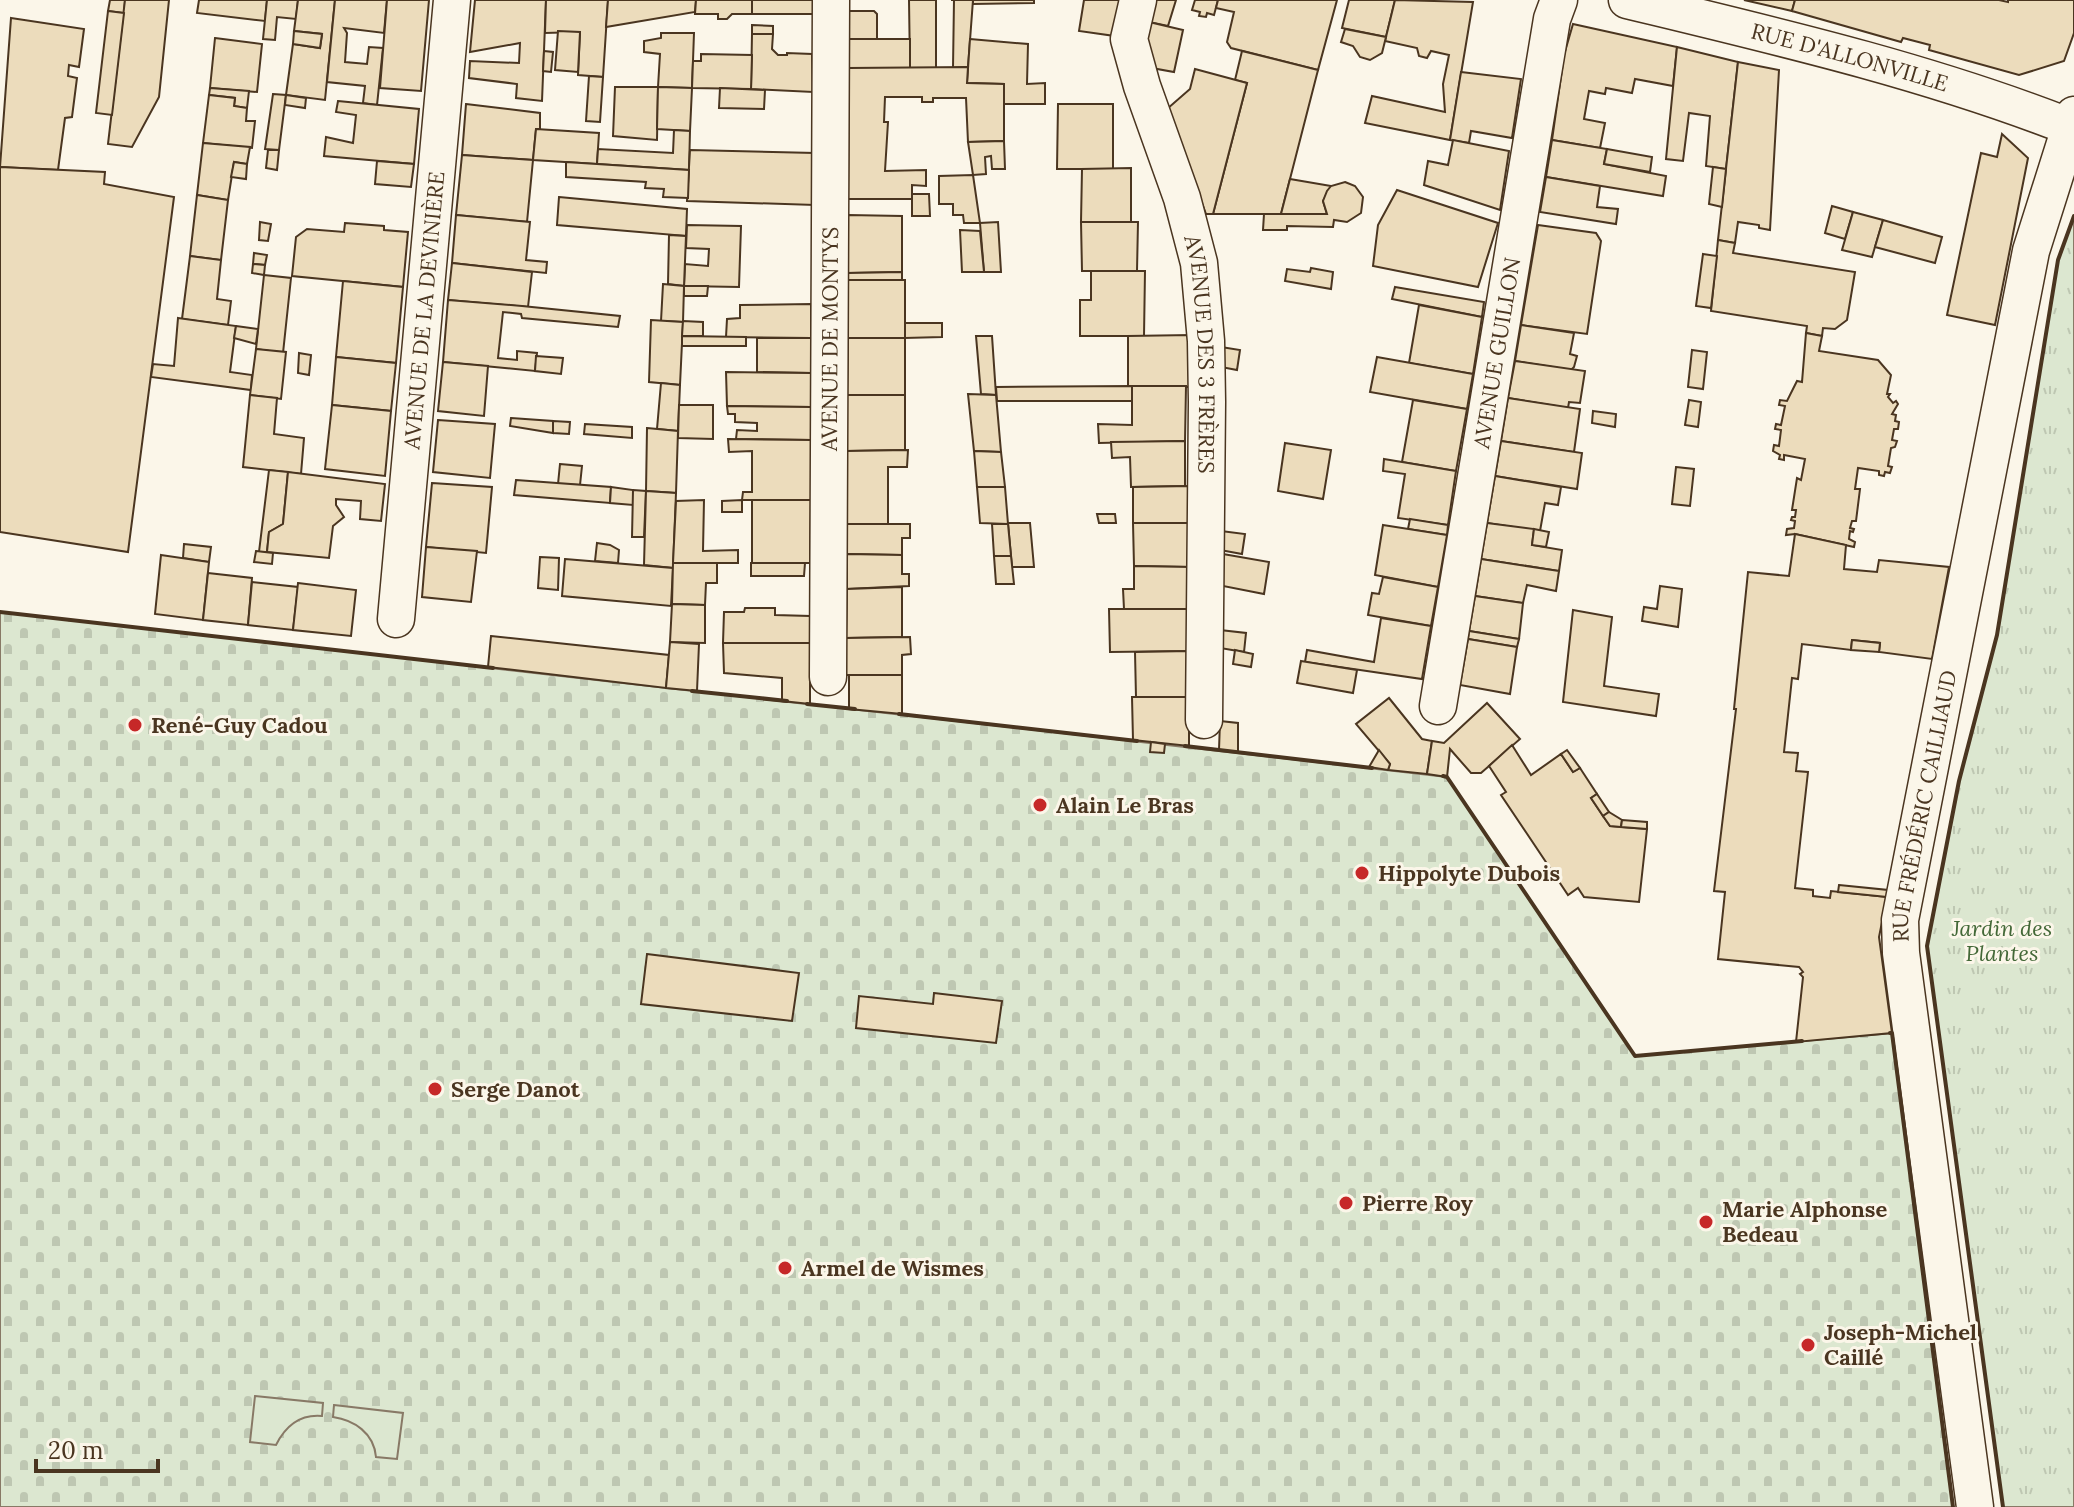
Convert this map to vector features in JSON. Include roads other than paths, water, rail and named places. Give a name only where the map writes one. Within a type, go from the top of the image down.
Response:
[{"type":"street","name":"AVENUE DE LA DEVINIÈRE","points":[[396,619],[452,0]]},
{"type":"street","name":"AVENUE DE MONTYS","points":[[828,677],[831,0]]},
{"type":"street","name":"AVENUE DES 3 FRÈRES","points":[[1138,0],[1129,39],[1142,86],[1182,198],[1199,263],[1206,341],[1207,402],[1204,720]]},
{"type":"street","name":"AVENUE GUILLON","points":[[1438,706],[1552,19],[1559,0]]},
{"type":"street","name":"RUE D'ALLONVILLE","points":[[1627,0],[1781,37],[2072,121]]},
{"type":"street","name":"RUE FRÉDÉRIC CAILLIAUD","points":[[1975,1507],[1899,939],[1900,920],[2031,251],[2072,121]]},
{"type":"place","name":"René-Guy Cadou","points":[[135,725]]},
{"type":"place","name":"Alain Le Bras","points":[[1040,805]]},
{"type":"place","name":"Hippolyte Dubois","points":[[1362,873]]},
{"type":"place","name":"Serge Danot","points":[[435,1089]]},
{"type":"place","name":"Pierre Roy","points":[[1346,1203]]},
{"type":"place","name":"Marie Alphonse Bedeau","points":[[1706,1222]]},
{"type":"place","name":"Armel de Wismes","points":[[785,1268]]},
{"type":"place","name":"Joseph-Michel Caillé","points":[[1808,1345]]},
{"type":"park label","name":"Jardin des Plantes","points":[[2002,940]]}]
